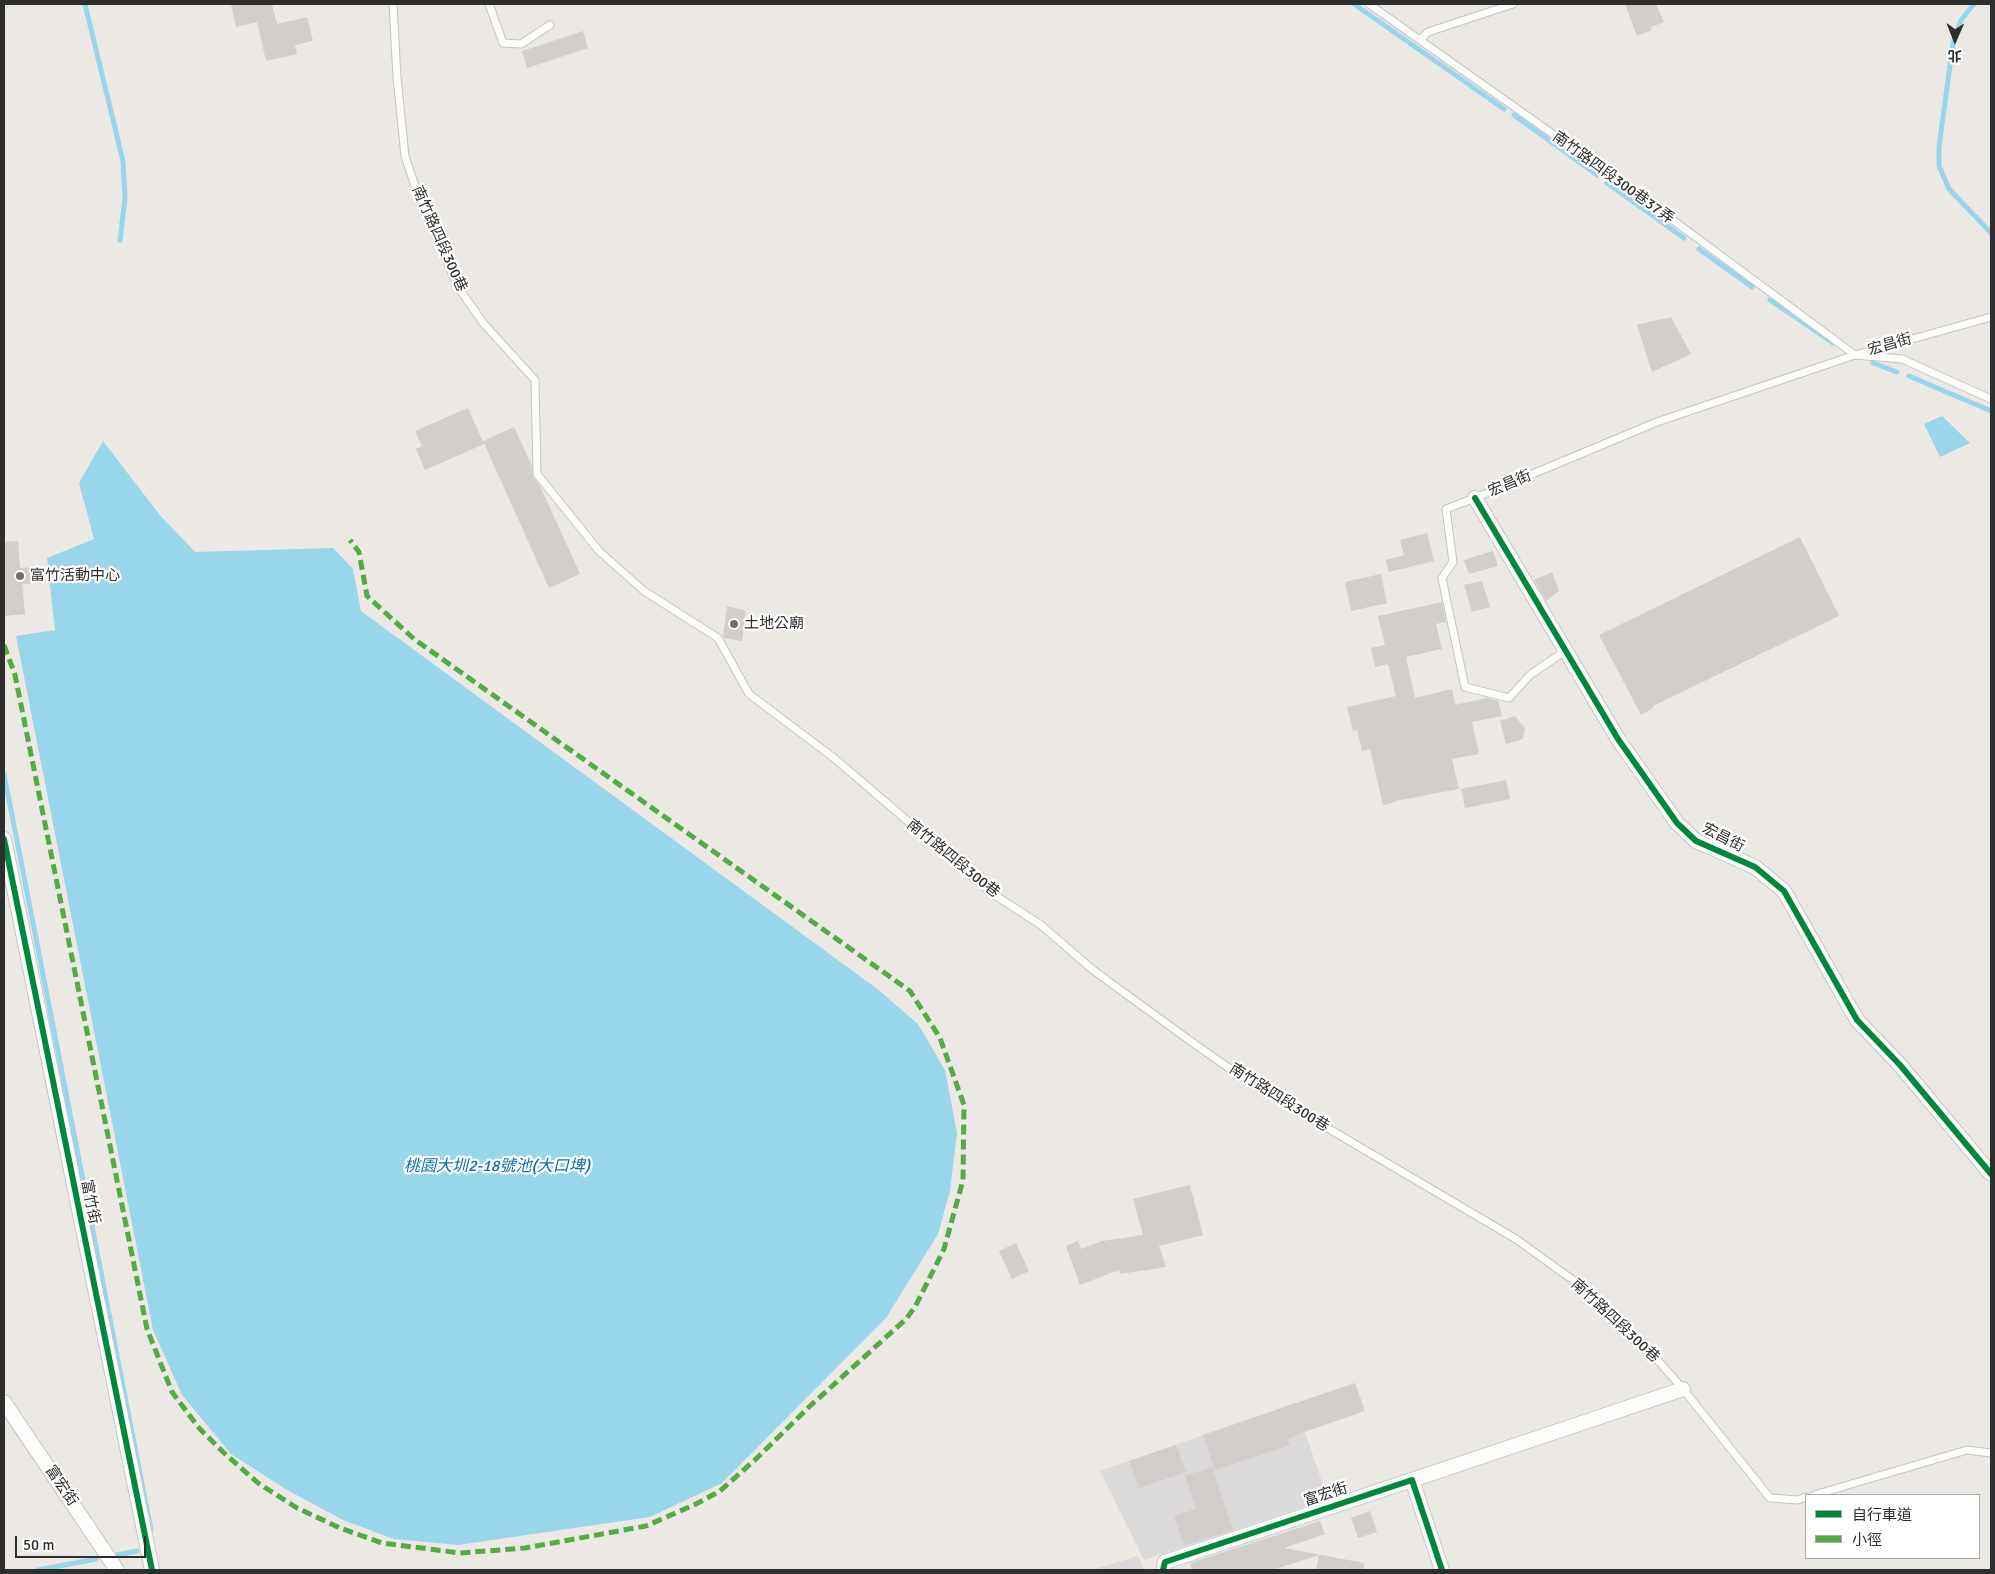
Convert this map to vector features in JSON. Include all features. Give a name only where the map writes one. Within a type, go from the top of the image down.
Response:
[{"type":"street","name":"宏昌街","points":[[1475,498],[1618,739],[1677,823],[1696,840],[1755,867],[1784,891],[1857,1020],[1900,1065],[1991,1174]]},
{"type":"street","name":"富竹街","points":[[4,839],[152,1570]]},
{"type":"street","points":[[1442,1570],[1412,1480],[1683,1389]]},
{"type":"street","name":"富宏街","points":[[4,1402],[117,1570]]},
{"type":"street","name":"富宏街","points":[[1163,1570],[1165,1562],[1412,1480]]},
{"type":"lane","name":"南竹路四段300巷","points":[[393,4],[397,77],[406,156],[418,195],[458,287],[484,324],[536,380],[537,474],[599,551],[644,590],[718,638],[749,694],[834,758],[993,894],[1041,925],[1093,970],[1246,1080],[1516,1239],[1576,1283],[1654,1356],[1683,1389],[1770,1498],[1798,1500],[1805,1498]]},
{"type":"lane","points":[[489,4],[503,43],[521,44],[550,25]]},
{"type":"lane","name":"南竹路四段300巷37弄","points":[[1369,4],[1639,195],[1855,355]]},
{"type":"lane","points":[[1420,40],[1428,32],[1513,4]]},
{"type":"lane","name":"宏昌街","points":[[1475,498],[1656,422],[1855,355],[1991,317]]},
{"type":"lane","points":[[1855,355],[1902,359],[1991,399]]},
{"type":"lane","points":[[1475,498],[1446,508],[1453,562],[1442,578],[1465,687],[1509,698],[1530,675],[1565,651]]},
{"type":"lane","points":[[1817,1494],[1967,1450],[1991,1452]]},
{"type":"shaded area","points":[[1295,1403],[1328,1499],[1144,1560],[1100,1471]]},
{"type":"shaded area","points":[[1138,1556],[1144,1570],[1092,1570]]},
{"type":"water","points":[[1942,416],[1970,443],[1940,457],[1924,424]]},
{"type":"water","name":"桃園大圳2-18號池(大口埤)","points":[[103,441],[159,514],[195,552],[333,548],[353,569],[361,611],[876,988],[918,1024],[945,1070],[957,1133],[950,1191],[938,1234],[886,1318],[722,1483],[650,1517],[458,1545],[394,1539],[343,1520],[287,1490],[231,1454],[182,1395],[153,1330],[16,636],[55,630],[47,558],[94,539],[79,483]]},
{"type":"building","points":[[231,4],[272,4],[277,24],[307,17],[313,41],[295,45],[297,54],[266,61],[257,22],[236,27]]},
{"type":"building","points":[[1625,4],[1656,4],[1664,22],[1651,27],[1652,30],[1637,36]]},
{"type":"building","points":[[583,31],[588,48],[527,68],[522,51]]},
{"type":"building","points":[[1671,317],[1691,354],[1652,372],[1637,325]]},
{"type":"building","points":[[468,408],[484,444],[425,470],[416,449],[422,446],[415,431]]},
{"type":"building","points":[[514,427],[532,466],[533,477],[541,488],[580,574],[549,588],[483,441]]},
{"type":"building","points":[[1427,533],[1434,561],[1389,572],[1386,560],[1404,555],[1400,540]]},
{"type":"building","points":[[1800,537],[1839,616],[1653,706],[1653,708],[1641,715],[1599,635]]},
{"type":"building","name":"富竹活動中心","points":[[18,541],[20,568],[35,567],[36,583],[22,584],[25,614],[4,616],[4,542]]},
{"type":"building","points":[[1493,551],[1498,566],[1469,574],[1464,560]]},
{"type":"building","points":[[1552,572],[1559,591],[1546,601],[1534,580]]},
{"type":"building","points":[[1381,574],[1387,603],[1351,611],[1345,582]]},
{"type":"building","points":[[1482,581],[1490,607],[1472,612],[1464,585]]},
{"type":"building","points":[[1442,602],[1446,622],[1436,624],[1442,649],[1406,657],[1415,698],[1452,689],[1455,705],[1487,698],[1498,701],[1502,716],[1472,722],[1479,754],[1452,759],[1459,789],[1383,805],[1370,749],[1362,751],[1357,730],[1353,731],[1347,707],[1396,696],[1388,664],[1375,667],[1371,648],[1385,645],[1378,616]]},
{"type":"building","name":"土地公廟","points":[[727,606],[746,611],[742,641],[724,638],[723,636]]},
{"type":"building","points":[[1515,716],[1525,728],[1523,739],[1506,744],[1500,721]]},
{"type":"building","points":[[1506,780],[1510,799],[1465,808],[1461,789]]},
{"type":"building","points":[[1190,1185],[1203,1235],[1159,1246],[1166,1267],[1120,1274],[1119,1270],[1080,1285],[1066,1246],[1078,1241],[1081,1249],[1102,1241],[1143,1235],[1133,1199]]},
{"type":"building","points":[[1016,1243],[1029,1271],[1012,1279],[999,1251]]},
{"type":"building","points":[[1355,1383],[1365,1411],[1298,1434],[1288,1439],[1290,1445],[1215,1470],[1203,1435]]},
{"type":"building","points":[[1176,1445],[1186,1472],[1139,1488],[1129,1461]]},
{"type":"building","points":[[1212,1467],[1233,1530],[1184,1546],[1174,1516],[1196,1509],[1185,1476]]},
{"type":"building","points":[[1370,1511],[1377,1532],[1358,1538],[1351,1518]]},
{"type":"building","points":[[1320,1521],[1325,1534],[1284,1548],[1364,1563],[1364,1570],[1316,1570],[1319,1555],[1272,1570],[1192,1570],[1190,1563]]},
{"type":"waterway","points":[[85,4],[123,161],[125,198],[120,240]]},
{"type":"waterway","points":[[1354,4],[1504,109]]},
{"type":"waterway","points":[[1974,4],[1961,20],[1953,43],[1939,147],[1939,166],[1949,189],[1991,233]]},
{"type":"waterway","points":[[1514,115],[1597,175]]},
{"type":"waterway","points":[[1607,183],[1684,238]]},
{"type":"waterway","points":[[1699,249],[1752,287]]},
{"type":"waterway","points":[[1770,300],[1833,343]]},
{"type":"waterway","points":[[1873,363],[1897,372]]},
{"type":"waterway","points":[[1909,376],[1991,411]]},
{"type":"waterway","points":[[4,774],[151,1530]]},
{"type":"waterway","points":[[117,1555],[137,1551]]},
{"type":"waterway","points":[[38,1570],[96,1559]]},
{"type":"marked path","points":[[4,645],[15,675],[147,1329],[172,1392],[199,1428],[258,1483],[297,1508],[340,1528],[382,1543],[460,1553],[525,1548],[646,1526],[720,1491],[906,1319],[915,1307],[944,1249],[963,1180],[964,1105],[940,1038],[910,991],[414,639],[367,596],[359,552],[350,540]]},
{"type":"cycle path","points":[[1475,498],[1618,739],[1677,823],[1696,841],[1755,867],[1784,891],[1857,1020],[1900,1065],[1991,1174]]},
{"type":"cycle path","points":[[4,839],[152,1570]]},
{"type":"cycle path","points":[[1163,1570],[1165,1562],[1412,1480],[1442,1570]]},
{"type":"place","name":"富竹活動中心","points":[[20,576]]},
{"type":"place","name":"土地公廟","points":[[734,624]]}]
